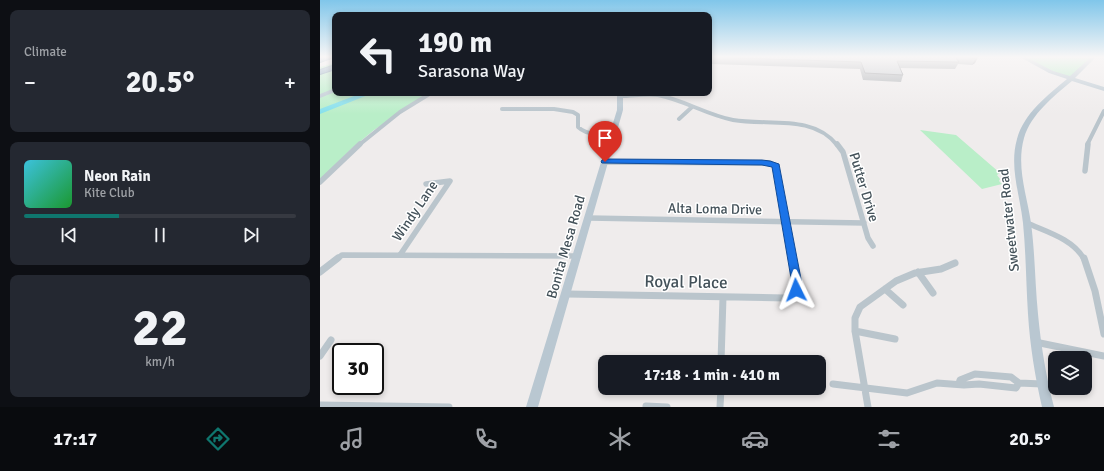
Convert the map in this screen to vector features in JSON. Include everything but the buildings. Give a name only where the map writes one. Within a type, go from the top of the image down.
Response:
[{"type":"main road","points":[[1065,76],[1104,89]]},
{"type":"main road","name":"Sweetwater Road","points":[[1048,407],[1034,342],[1026,223],[1017,165],[1018,152],[1022,136],[1035,112],[1071,78]]},
{"type":"main road","points":[[320,93],[332,88]]},
{"type":"main road","points":[[320,96],[332,91]]},
{"type":"main road","name":"Bonita Mesa Road","points":[[532,407],[567,294],[620,110],[620,96]]},
{"type":"street","points":[[320,182],[367,137],[412,104],[426,96]]},
{"type":"street","name":"Putter Drive","points":[[661,96],[732,120],[796,123],[811,127],[826,135],[838,145],[843,152],[868,238],[873,246]]},
{"type":"street","points":[[679,119],[692,107]]},
{"type":"street","points":[[502,109],[567,109],[577,114],[579,117],[578,127],[586,134],[598,134],[614,130]]},
{"type":"street","points":[[1085,171],[1087,145],[1104,111]]},
{"type":"street","points":[[605,162],[770,163],[776,166],[778,171],[786,222]]},
{"type":"street","name":"Windy Lane","points":[[400,255],[450,180],[426,184]]},
{"type":"street","name":"Alta Loma Drive","points":[[589,218],[864,223]]},
{"type":"street","name":"Royal Place","points":[[567,294],[785,298],[794,292],[797,284],[786,222]]},
{"type":"street","points":[[1026,223],[1060,238],[1081,252],[1087,264],[1104,334]]},
{"type":"street","points":[[320,272],[342,255],[578,256]]},
{"type":"street","points":[[868,407],[855,331],[855,318],[860,307],[896,281],[918,272],[941,269],[955,264]]},
{"type":"street","points":[[918,272],[933,293]]},
{"type":"street","points":[[885,289],[903,305]]},
{"type":"street","points":[[722,355],[723,296]]},
{"type":"street","points":[[855,331],[895,339]]},
{"type":"street","points":[[320,356],[331,340]]},
{"type":"street","points":[[1034,342],[1104,356]]},
{"type":"street","points":[[833,384],[906,393],[937,383],[964,385],[979,384],[1016,388],[1019,383],[1042,384]]},
{"type":"street","points":[[720,407],[721,395]]},
{"type":"street","points":[[320,405],[449,407]]},
{"type":"street","points":[[646,406],[667,407]]},
{"type":"green space","points":[[320,76],[332,76],[332,96],[426,96],[374,130],[351,149],[320,181]]},
{"type":"green space","points":[[1063,76],[1073,76],[1071,78]]},
{"type":"green space","points":[[920,130],[956,135],[1000,173],[997,175],[1002,184],[982,189]]},
{"type":"waterway","points":[[320,112],[361,96]]},
{"type":"route","points":[[605,162],[770,163],[776,166],[797,284],[796,290]]}]
